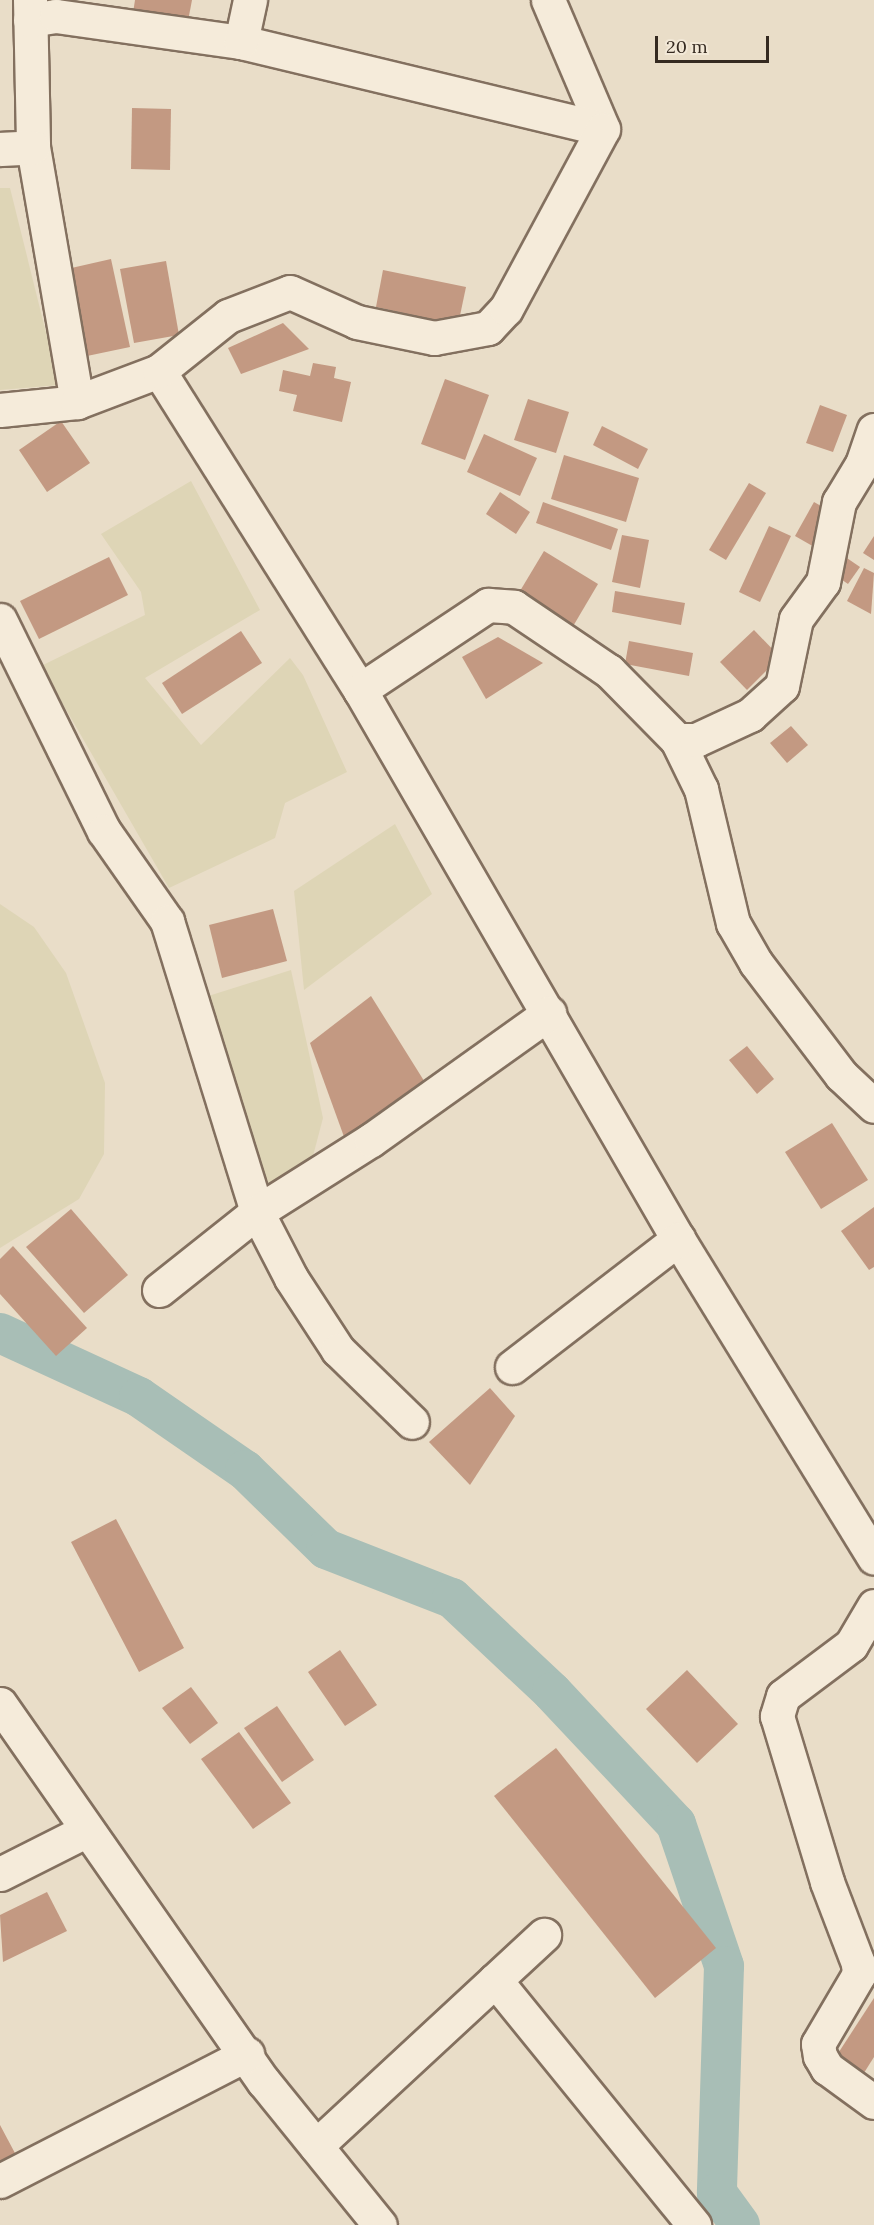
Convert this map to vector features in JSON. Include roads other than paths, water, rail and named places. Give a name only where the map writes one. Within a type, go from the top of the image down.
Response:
[{"type":"street","points":[[241,42],[250,0]]},
{"type":"street","points":[[548,0],[603,129]]},
{"type":"street","points":[[77,402],[33,147],[30,10],[57,16],[241,42],[603,129]]},
{"type":"street","points":[[0,410],[77,402],[159,371],[228,316],[290,292],[357,322],[434,338],[488,328],[506,309],[603,129]]},
{"type":"street","points":[[0,149],[33,147]]},
{"type":"street","points":[[159,371],[360,690],[678,1239],[874,1558]]},
{"type":"street","points":[[677,740],[696,740],[750,715],[782,686],[796,619],[823,582],[839,502],[862,464],[874,430]]},
{"type":"street","points":[[360,690],[488,605],[500,604],[514,608],[609,670],[677,740],[701,789],[733,923],[756,963],[841,1075],[874,1106]]},
{"type":"street","points":[[0,620],[104,831],[166,921],[257,1212],[291,1278],[338,1350],[412,1422]]},
{"type":"street","points":[[159,1290],[257,1212],[371,1140],[549,1013]]},
{"type":"street","points":[[512,1367],[678,1239]]},
{"type":"street","points":[[874,1606],[852,1645],[783,1696],[777,1716],[827,1882],[858,1963],[859,1974],[818,2044],[820,2056],[827,2068],[874,2102]]},
{"type":"street","points":[[0,1704],[86,1831],[247,2054],[264,2082],[380,2225]]},
{"type":"street","points":[[0,1874],[86,1831]]},
{"type":"street","points":[[316,2146],[544,1935]]},
{"type":"street","points":[[495,1980],[694,2225]]},
{"type":"street","points":[[0,2181],[247,2054]]},
{"type":"waterway","points":[[0,1333],[139,1397],[245,1470],[326,1549],[452,1598],[552,1692],[676,1824],[724,1966],[717,2193],[740,2225]]}]
